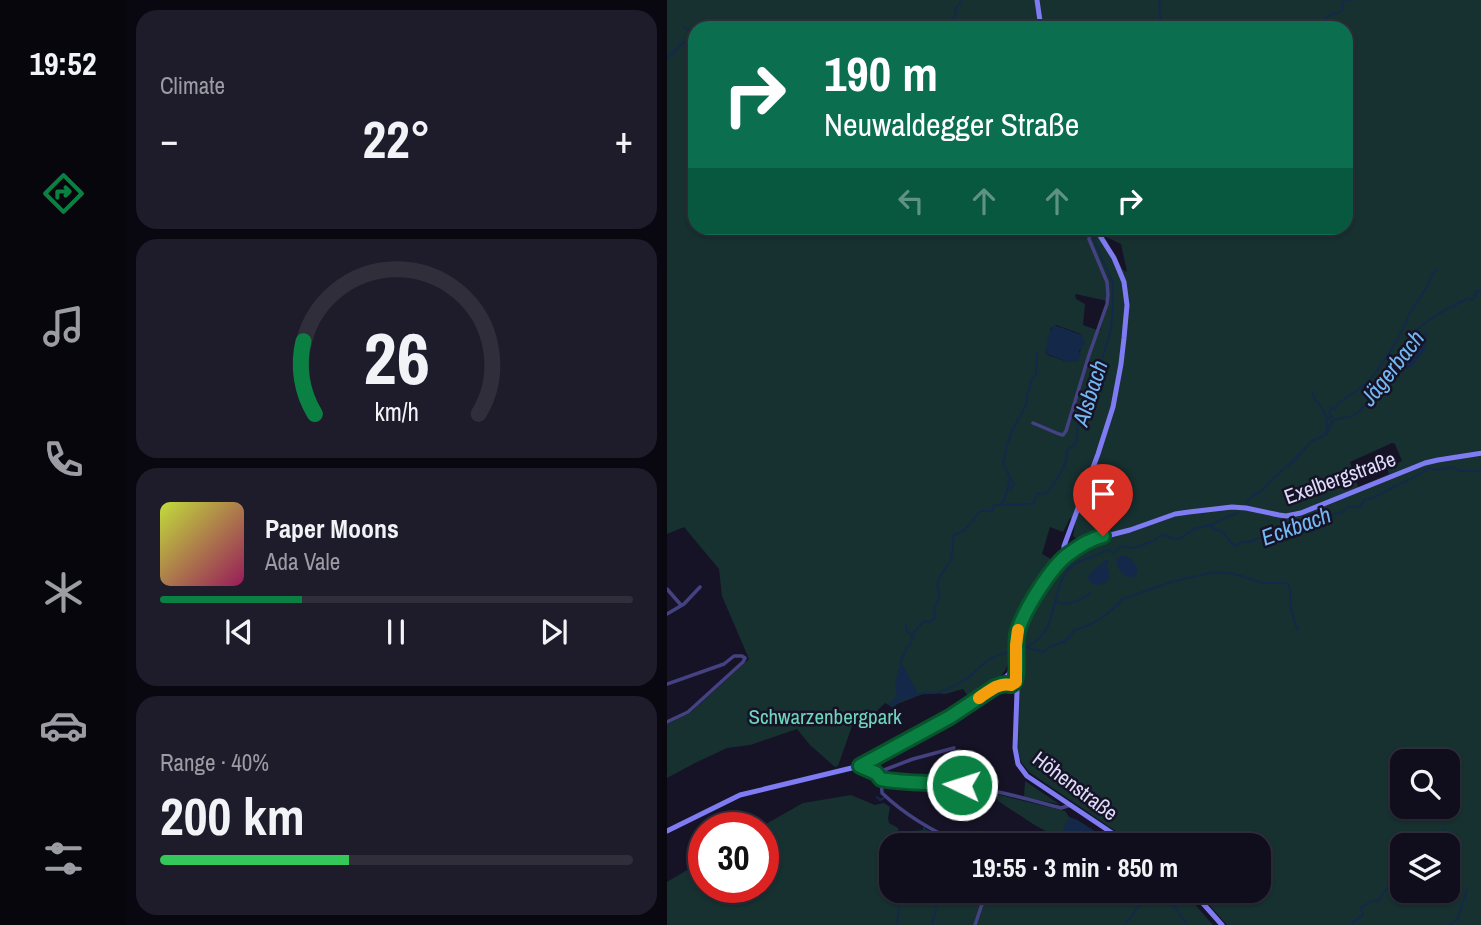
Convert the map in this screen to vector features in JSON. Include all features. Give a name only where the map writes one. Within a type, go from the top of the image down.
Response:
[{"type":"main road","points":[[1037,0],[1040,21]]},
{"type":"main road","name":"Höhenstraße","points":[[1100,235],[1118,265],[1127,304],[1117,390],[1071,531],[1070,547],[1021,621],[1011,680],[1016,702],[1015,748],[1018,764],[1030,778],[1112,833]]},
{"type":"main road","name":"Exelbergstraße","points":[[1070,547],[1175,514],[1243,507],[1291,516],[1425,463],[1481,453]]},
{"type":"main road","points":[[667,831],[744,794],[860,766],[1011,680]]},
{"type":"main road","points":[[1203,903],[1222,925]]},
{"type":"street","points":[[1033,423],[1063,435],[1066,431],[1108,300],[1107,282],[1090,235]]},
{"type":"street","points":[[667,614],[700,587]]},
{"type":"street","points":[[667,589],[681,605]]},
{"type":"street","points":[[667,684],[724,664],[734,656],[742,656],[745,660],[688,712],[667,722]]},
{"type":"street","points":[[876,773],[954,748]]},
{"type":"street","points":[[860,766],[876,773],[881,779],[882,793],[936,833]]},
{"type":"street","points":[[881,779],[962,785],[1061,808],[1071,806]]},
{"type":"street","points":[[976,925],[979,910],[985,903]]},
{"type":"green space","name":"Schwarzenbergpark","points":[[667,0],[1481,0],[1481,925],[1227,925],[1208,903],[1271,903],[1271,833],[1118,833],[1029,772],[1021,762],[1018,749],[1020,647],[1029,613],[1057,572],[1083,549],[1080,541],[1073,536],[1076,520],[1070,518],[1063,532],[1050,527],[1042,554],[1052,561],[1028,596],[1017,618],[1007,667],[993,683],[970,699],[963,689],[945,694],[928,692],[893,708],[885,703],[876,712],[852,726],[838,766],[835,767],[810,745],[797,729],[750,745],[727,748],[667,778],[667,724],[690,713],[749,659],[722,596],[719,569],[684,527],[667,534]],"holes":[[[1104,236],[1121,244],[1127,272],[1123,270]],[[1075,294],[1108,301],[1100,331],[1083,325],[1085,304],[1076,299]],[[1056,325],[1081,334],[1077,362],[1068,362],[1046,353],[1051,328]],[[1395,444],[1402,461],[1387,468],[1389,474],[1358,487],[1350,462]]]},
{"type":"green space","points":[[1025,781],[1059,804],[1024,797]]},
{"type":"green space","points":[[996,794],[1065,811],[1069,817],[1097,833],[1049,833],[998,801]]},
{"type":"green space","points":[[851,795],[875,805],[884,803],[890,807],[889,823],[898,828],[899,833],[879,833],[879,903],[1194,903],[1213,925],[667,925],[667,882],[688,870],[688,903],[779,903],[779,817],[803,803]]},
{"type":"green space","points":[[923,830],[933,833],[909,833]]},
{"type":"water","points":[[1054,325],[1082,335],[1085,343],[1079,351],[1081,355],[1077,362],[1068,362],[1047,354],[1048,339]]},
{"type":"water","points":[[1426,331],[1426,348],[1412,367],[1406,369],[1401,361]]},
{"type":"water","points":[[1122,555],[1130,558],[1136,566],[1138,571],[1135,577],[1124,575],[1119,570],[1116,559]]},
{"type":"water","points":[[1109,560],[1108,580],[1104,584],[1094,585],[1088,579],[1089,574]]},
{"type":"water","points":[[903,666],[919,695],[893,707],[889,705],[897,696],[895,686],[898,670]]},
{"type":"water","points":[[1069,817],[1097,833],[1062,833]]},
{"type":"waterway","points":[[954,21],[960,0]]},
{"type":"waterway","points":[[1159,0],[1160,21]]},
{"type":"waterway","name":"Alsbach","points":[[1322,21],[1342,11],[1343,2],[1346,0]]},
{"type":"waterway","points":[[684,27],[688,30]]},
{"type":"waterway","points":[[667,59],[688,40]]},
{"type":"waterway","name":"Alsbach","points":[[901,669],[901,661],[914,632],[924,621],[929,622],[935,618],[934,608],[940,596],[937,584],[950,562],[953,536],[966,529],[980,511],[992,511],[994,505],[1033,504],[1037,494],[1047,493],[1054,483],[1063,467],[1067,450],[1076,442],[1079,411],[1088,404],[1087,395],[1092,373],[1101,362],[1111,329],[1113,307],[1113,283],[1094,235]]},
{"type":"waterway","points":[[1369,381],[1395,344],[1408,316],[1436,270]]},
{"type":"waterway","name":"Jägerbach","points":[[1246,504],[1312,441],[1327,434],[1333,420],[1359,412],[1384,384],[1393,362],[1406,348],[1413,332],[1438,314],[1468,298],[1473,300],[1477,291],[1482,291]]},
{"type":"waterway","points":[[1001,505],[1010,477],[1003,464],[1006,449],[1027,403],[1031,380],[1036,374],[1037,352]]},
{"type":"waterway","points":[[1327,434],[1326,422],[1332,417],[1329,413],[1331,409],[1336,408],[1365,384]]},
{"type":"waterway","points":[[1312,392],[1326,418]]},
{"type":"waterway","name":"Eckbach","points":[[919,694],[938,693],[950,688],[989,659],[1032,644],[1047,627],[1066,573],[1076,563],[1106,550],[1114,553],[1121,546],[1135,548],[1155,540],[1162,534],[1179,539],[1194,529],[1209,525],[1222,531],[1234,546],[1258,538],[1275,538],[1310,526],[1317,520],[1342,512],[1349,506],[1360,507],[1365,499],[1378,496],[1429,468],[1436,470],[1453,467],[1459,471],[1482,471]]},
{"type":"waterway","points":[[1010,478],[1014,484],[1010,491]]},
{"type":"waterway","name":"Jägerbach","points":[[1211,525],[1238,513]]},
{"type":"waterway","points":[[1027,648],[1044,652],[1051,646],[1064,642],[1075,630],[1105,616],[1123,599],[1171,582],[1214,572],[1235,574],[1263,583],[1287,583],[1290,589],[1291,611],[1298,630]]},
{"type":"waterway","points":[[1056,602],[1074,602],[1090,593]]},
{"type":"waterway","points":[[906,623],[906,630],[912,636]]},
{"type":"waterway","points":[[877,797],[880,800],[884,798]]},
{"type":"waterway","points":[[924,828],[926,833]]},
{"type":"waterway","points":[[1351,925],[1362,916],[1360,908],[1373,900],[1377,902],[1390,888]]},
{"type":"waterway","points":[[1449,925],[1456,921],[1467,890]]},
{"type":"waterway","points":[[897,925],[900,903]]},
{"type":"waterway","points":[[934,925],[932,923],[937,908],[936,903]]},
{"type":"waterway","points":[[1125,925],[1141,903]]},
{"type":"waterway","points":[[1171,903],[1187,925]]},
{"type":"slow traffic","points":[[979,698],[995,687],[1016,682],[1018,630]]},
{"type":"route","points":[[962,785],[896,782],[881,779],[876,773],[860,766],[950,717],[995,687],[1016,682],[1017,635],[1025,612],[1049,576],[1068,554],[1087,541],[1103,536]]}]
